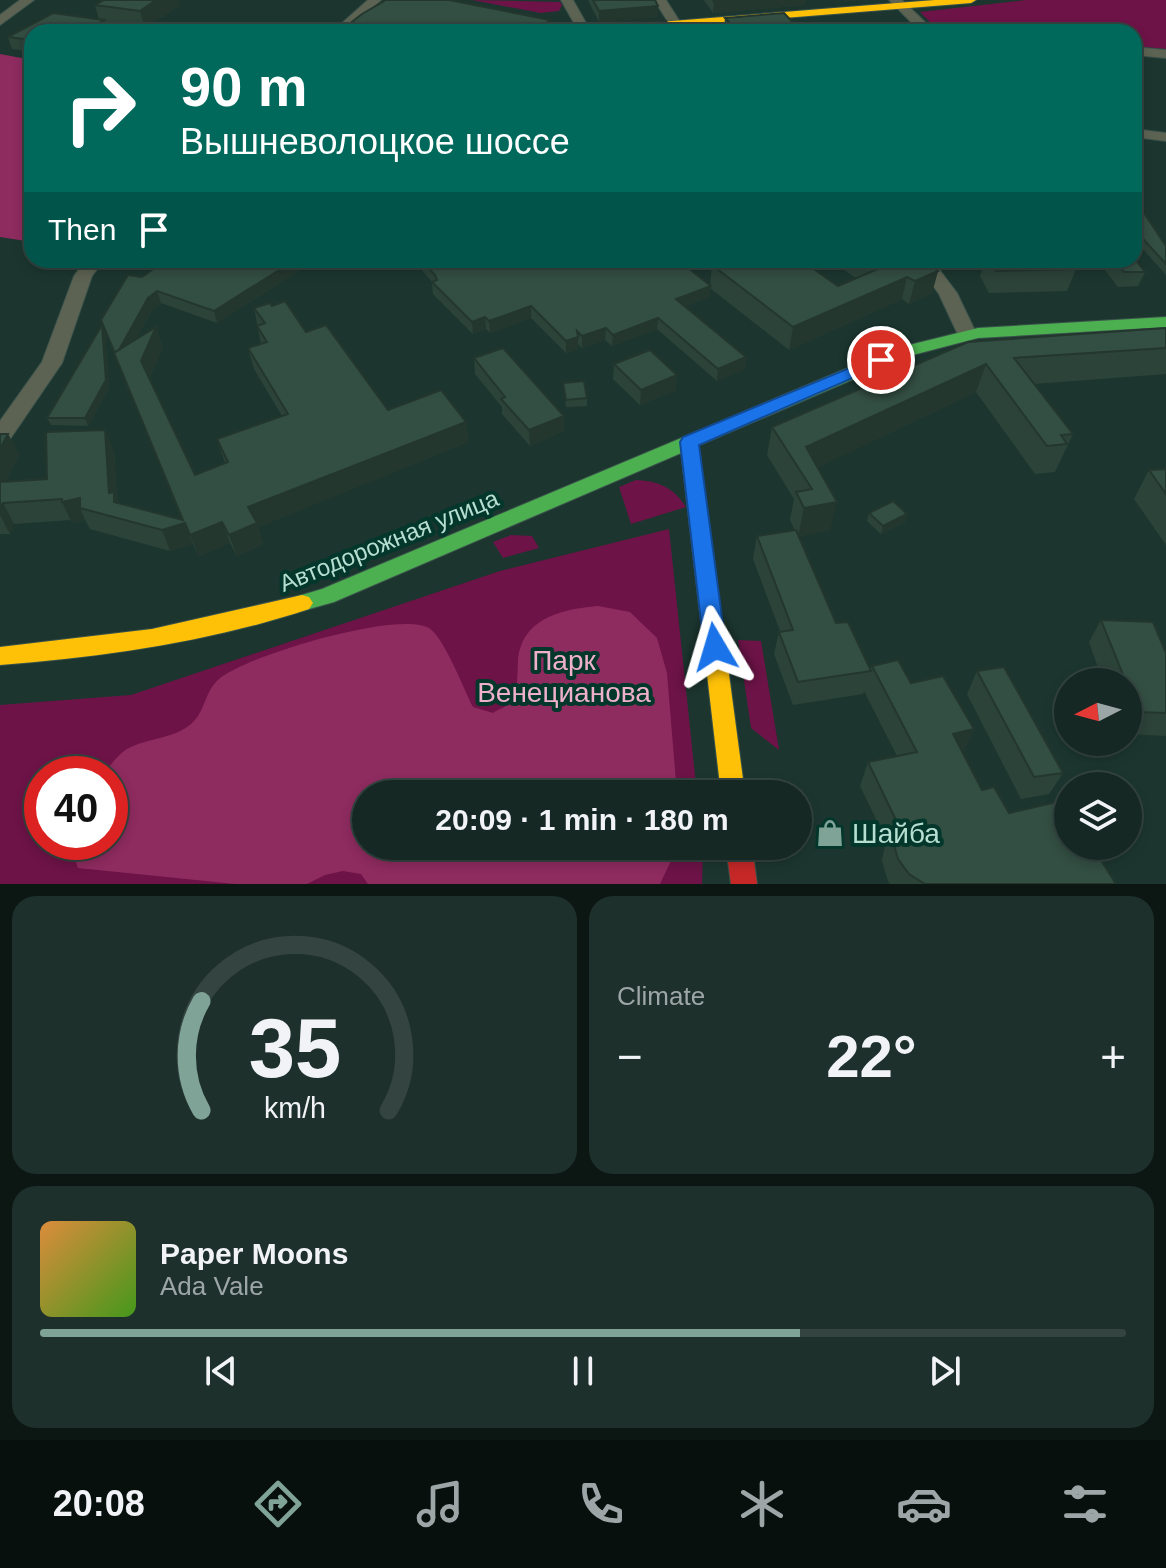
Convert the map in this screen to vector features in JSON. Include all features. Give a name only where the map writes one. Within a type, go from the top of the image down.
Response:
[{"type":"main road","points":[[686,24],[899,3],[971,0]]},
{"type":"main road","name":"Автодорожная улица","points":[[0,656],[68,651],[174,635],[269,614],[327,596],[899,353],[967,335],[1034,328],[1166,322]]},
{"type":"main road","points":[[689,442],[731,780]]},
{"type":"main road","points":[[741,860],[744,884]]},
{"type":"street","points":[[0,21],[28,0]]},
{"type":"street","points":[[347,24],[375,0]]},
{"type":"street","points":[[567,0],[580,24]]},
{"type":"street","points":[[660,0],[675,24]]},
{"type":"street","points":[[899,3],[917,24]]},
{"type":"street","points":[[1142,52],[1166,54]]},
{"type":"street","points":[[1142,134],[1166,137]]},
{"type":"street","points":[[0,437],[52,363],[83,276],[89,268]]},
{"type":"street","points":[[929,268],[948,293],[967,335]]},
{"type":"green space","points":[[472,0],[560,2],[562,5],[559,11],[541,13]]},
{"type":"green space","points":[[1026,0],[1166,0],[1166,49],[1142,47],[1142,24],[932,24],[920,12]]},
{"type":"green space","points":[[0,54],[24,58],[24,241],[0,237]]},
{"type":"green space","points":[[636,480],[664,486],[676,494],[686,507],[631,524],[619,487]]},
{"type":"green space","name":"Парк Венецианова","points":[[669,529],[696,780],[352,780],[352,860],[703,860],[702,884],[0,884],[0,705],[131,695],[500,571]]},
{"type":"green space","points":[[511,535],[532,536],[539,548],[503,558],[493,542]]},
{"type":"green space","name":"Парк Венецианова","points":[[598,606],[630,612],[657,638],[667,673],[676,780],[352,780],[352,860],[671,860],[660,884],[368,884],[361,874],[343,871],[307,884],[235,884],[78,868],[75,860],[128,860],[128,756],[118,756],[129,748],[176,733],[191,724],[214,684],[234,669],[322,638],[387,625],[412,624],[429,628],[435,633],[473,707],[493,713],[512,699],[521,646],[527,635],[546,618]]},
{"type":"green space","points":[[738,640],[761,641],[779,750],[751,728]]},
{"type":"building","points":[[104,0],[156,0],[140,11],[95,5]]},
{"type":"building","points":[[386,0],[449,0],[550,20],[545,24],[349,24]]},
{"type":"building","points":[[593,0],[655,0],[658,6],[599,11]]},
{"type":"building","points":[[53,13],[104,20],[97,24],[32,24]]},
{"type":"building","points":[[784,13],[794,24],[731,24],[725,18]]},
{"type":"building","points":[[666,21],[668,24],[607,24]]},
{"type":"building","points":[[24,28],[24,39],[8,37]]},
{"type":"building","points":[[1142,210],[1166,246],[1166,264],[1142,238]]},
{"type":"building","points":[[155,268],[282,268],[214,311],[157,291],[148,298],[115,353],[101,320],[128,275],[142,277]]},
{"type":"building","points":[[428,268],[688,268],[711,286],[676,299],[746,357],[718,369],[658,318],[613,335],[606,328],[582,336],[577,331],[578,337],[566,341],[531,306],[489,321],[485,317],[472,322],[432,282],[437,280]]},
{"type":"building","points":[[716,268],[812,268],[838,286],[880,268],[933,268],[938,271],[915,281],[907,277],[793,327]]},
{"type":"building","points":[[994,268],[1076,269],[996,271]]},
{"type":"building","points":[[1121,268],[1142,268],[1145,272],[1124,272]]},
{"type":"building","points":[[285,301],[306,332],[326,325],[388,410],[441,390],[466,422],[248,507],[257,523],[229,535],[222,522],[190,535],[185,523],[162,530],[80,508],[80,498],[62,502],[62,499],[3,503],[0,509],[0,482],[47,479],[46,432],[105,430],[109,493],[114,492],[114,502],[183,520],[114,353],[156,327],[141,361],[195,475],[228,462],[217,439],[288,414],[248,348],[267,342],[257,326],[265,323],[254,308]]},
{"type":"building","points":[[102,325],[106,380],[85,418],[47,418]]},
{"type":"building","points":[[1166,328],[1166,348],[1014,358],[1073,434],[1061,435],[1067,444],[1047,446],[986,364],[806,447],[837,502],[804,508],[796,492],[812,489],[772,427],[968,342]]},
{"type":"building","points":[[503,348],[564,416],[529,430],[501,399],[505,397],[474,358]]},
{"type":"building","points":[[650,350],[677,375],[641,390],[614,364]]},
{"type":"building","points":[[584,381],[587,398],[566,400],[563,383]]},
{"type":"building","points":[[0,434],[8,434],[0,449]]},
{"type":"building","points":[[1166,469],[1166,494],[1149,470]]},
{"type":"building","points":[[893,501],[907,514],[883,526],[869,513]]},
{"type":"building","points":[[796,530],[836,623],[848,622],[871,671],[798,682],[779,632],[793,630],[757,536]]},
{"type":"building","points":[[1101,620],[1153,622],[1166,653],[1166,713],[1142,712],[1142,668],[1120,668]]},
{"type":"building","points":[[898,660],[911,683],[943,676],[974,729],[953,734],[982,790],[994,787],[1009,813],[1054,803],[1054,860],[1101,860],[1116,884],[925,884],[909,874],[898,859],[892,838],[895,818],[868,762],[917,752],[872,666]]},
{"type":"building","points":[[1004,667],[1062,772],[1034,777],[977,671]]},
{"type":"traffic: fast","points":[[302,603],[327,596],[899,353],[978,333],[1166,322]]},
{"type":"traffic: slow","points":[[671,24],[971,0]]},
{"type":"traffic: slow","points":[[689,442],[731,780]]},
{"type":"traffic: slow","points":[[0,656],[152,638],[228,623],[302,603]]},
{"type":"traffic: jam","points":[[741,860],[744,884]]},
{"type":"place","name":"Шайба","points":[[830,833]]},
{"type":"route","points":[[715,647],[689,442],[881,360]]}]
